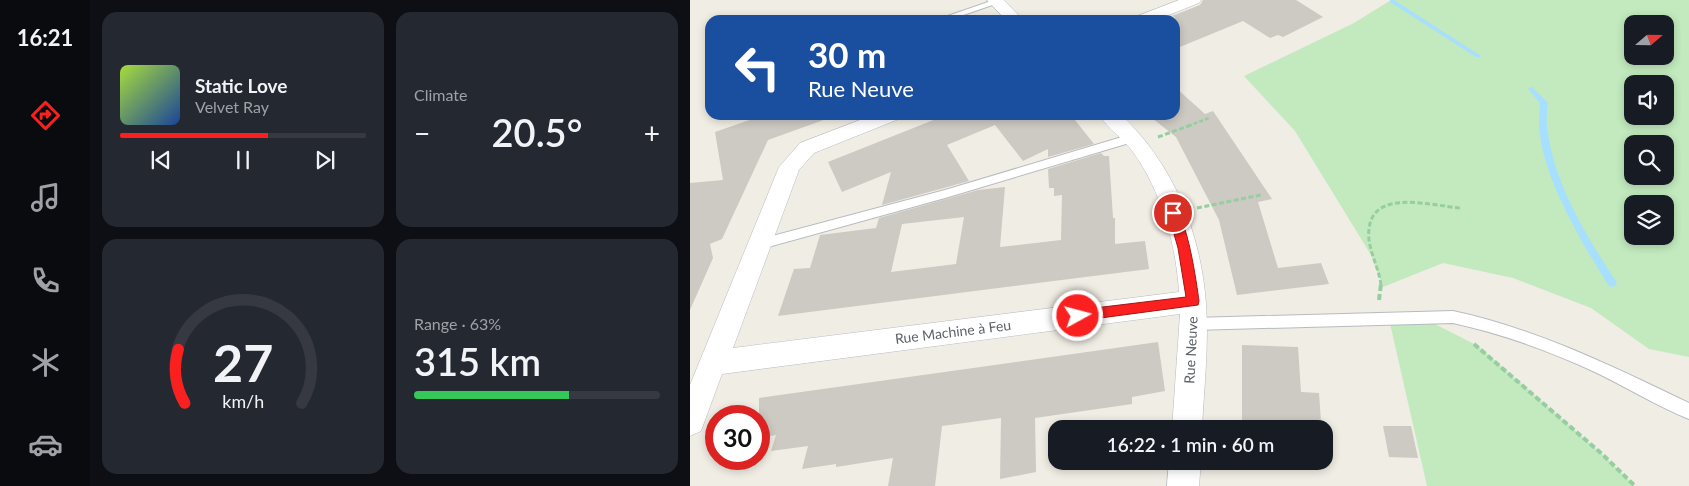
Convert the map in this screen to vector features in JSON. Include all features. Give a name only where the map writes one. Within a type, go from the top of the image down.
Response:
[{"type":"street","points":[[1154,15],[1193,0]]},
{"type":"street","points":[[996,1],[1010,15]]},
{"type":"street","points":[[690,421],[790,167],[806,148],[878,120]]},
{"type":"street","points":[[1115,120],[1136,141],[1161,180],[1173,213]]},
{"type":"street","name":"Rue Neuve","points":[[1173,213],[1184,248],[1193,312],[1187,420]]},
{"type":"street","name":"Rue Machine à Feu","points":[[712,363],[1193,312]]},
{"type":"street","points":[[1183,486],[1184,470]]},
{"type":"lane","points":[[955,15],[996,1]]},
{"type":"lane","points":[[761,244],[1136,141]]},
{"type":"lane","points":[[1193,312],[1356,318],[1453,317],[1472,321],[1565,350],[1689,411]]},
{"type":"path","points":[[1136,141],[1209,118]]},
{"type":"path","points":[[1173,213],[1261,196]]},
{"type":"path","points":[[1356,318],[1376,305],[1383,287],[1371,255],[1367,233],[1374,212],[1382,206],[1398,204],[1460,208]]},
{"type":"path","points":[[1470,342],[1602,454],[1635,486]]},
{"type":"green space","points":[[1391,0],[1689,0],[1689,357],[1649,349],[1591,308],[1513,278],[1443,263],[1383,287],[1371,255],[1295,131],[1244,76],[1354,23]]},
{"type":"green space","points":[[1389,319],[1425,319],[1478,346],[1602,454],[1635,486],[1427,486]]},
{"type":"building","points":[[1203,0],[1296,0],[1323,17],[1283,37],[1278,35],[1270,38],[1243,21],[1180,47],[1180,15],[1175,15],[1200,5]]},
{"type":"building","points":[[1180,92],[1205,114],[1213,111],[1272,199],[1258,202],[1278,268],[1321,263],[1329,284],[1237,295],[1219,220],[1176,137],[1154,120],[1180,120]]},
{"type":"building","points":[[750,120],[823,120],[768,140],[722,239],[710,244],[713,258],[690,310],[690,183],[723,180],[715,132]]},
{"type":"building","points":[[933,120],[1075,120],[1094,144],[1048,157],[1048,149],[1023,161],[995,125],[947,145],[969,181],[882,205],[891,172],[842,192],[828,162]]},
{"type":"building","points":[[1101,153],[1104,156],[1109,156],[1113,218],[1115,218],[1115,244],[1145,241],[1149,269],[778,316],[794,269],[810,268],[820,235],[876,228],[879,218],[978,190],[1005,187],[1000,247],[1061,240],[1062,195],[1054,196],[1054,188],[1049,188],[1048,169]],"holes":[[[964,217],[956,264],[891,272],[902,224]]]},
{"type":"building","points":[[1158,342],[1165,391],[1132,397],[1132,404],[1035,418],[1036,472],[1000,479],[1001,418],[942,426],[935,486],[888,486],[893,458],[836,467],[836,464],[802,469],[808,446],[771,451],[776,435],[770,436],[770,405],[759,405],[759,398]]},
{"type":"building","points":[[1242,345],[1298,347],[1301,392],[1319,393],[1321,420],[1242,420]]},
{"type":"building","points":[[1383,426],[1411,426],[1418,458],[1389,457]]},
{"type":"waterway","points":[[1392,1],[1478,56]]},
{"type":"waterway","points":[[1531,89],[1544,103],[1543,124],[1546,147],[1564,196],[1588,244],[1612,283]]},
{"type":"route","points":[[1078,316],[1193,301],[1184,248],[1173,213]]}]
